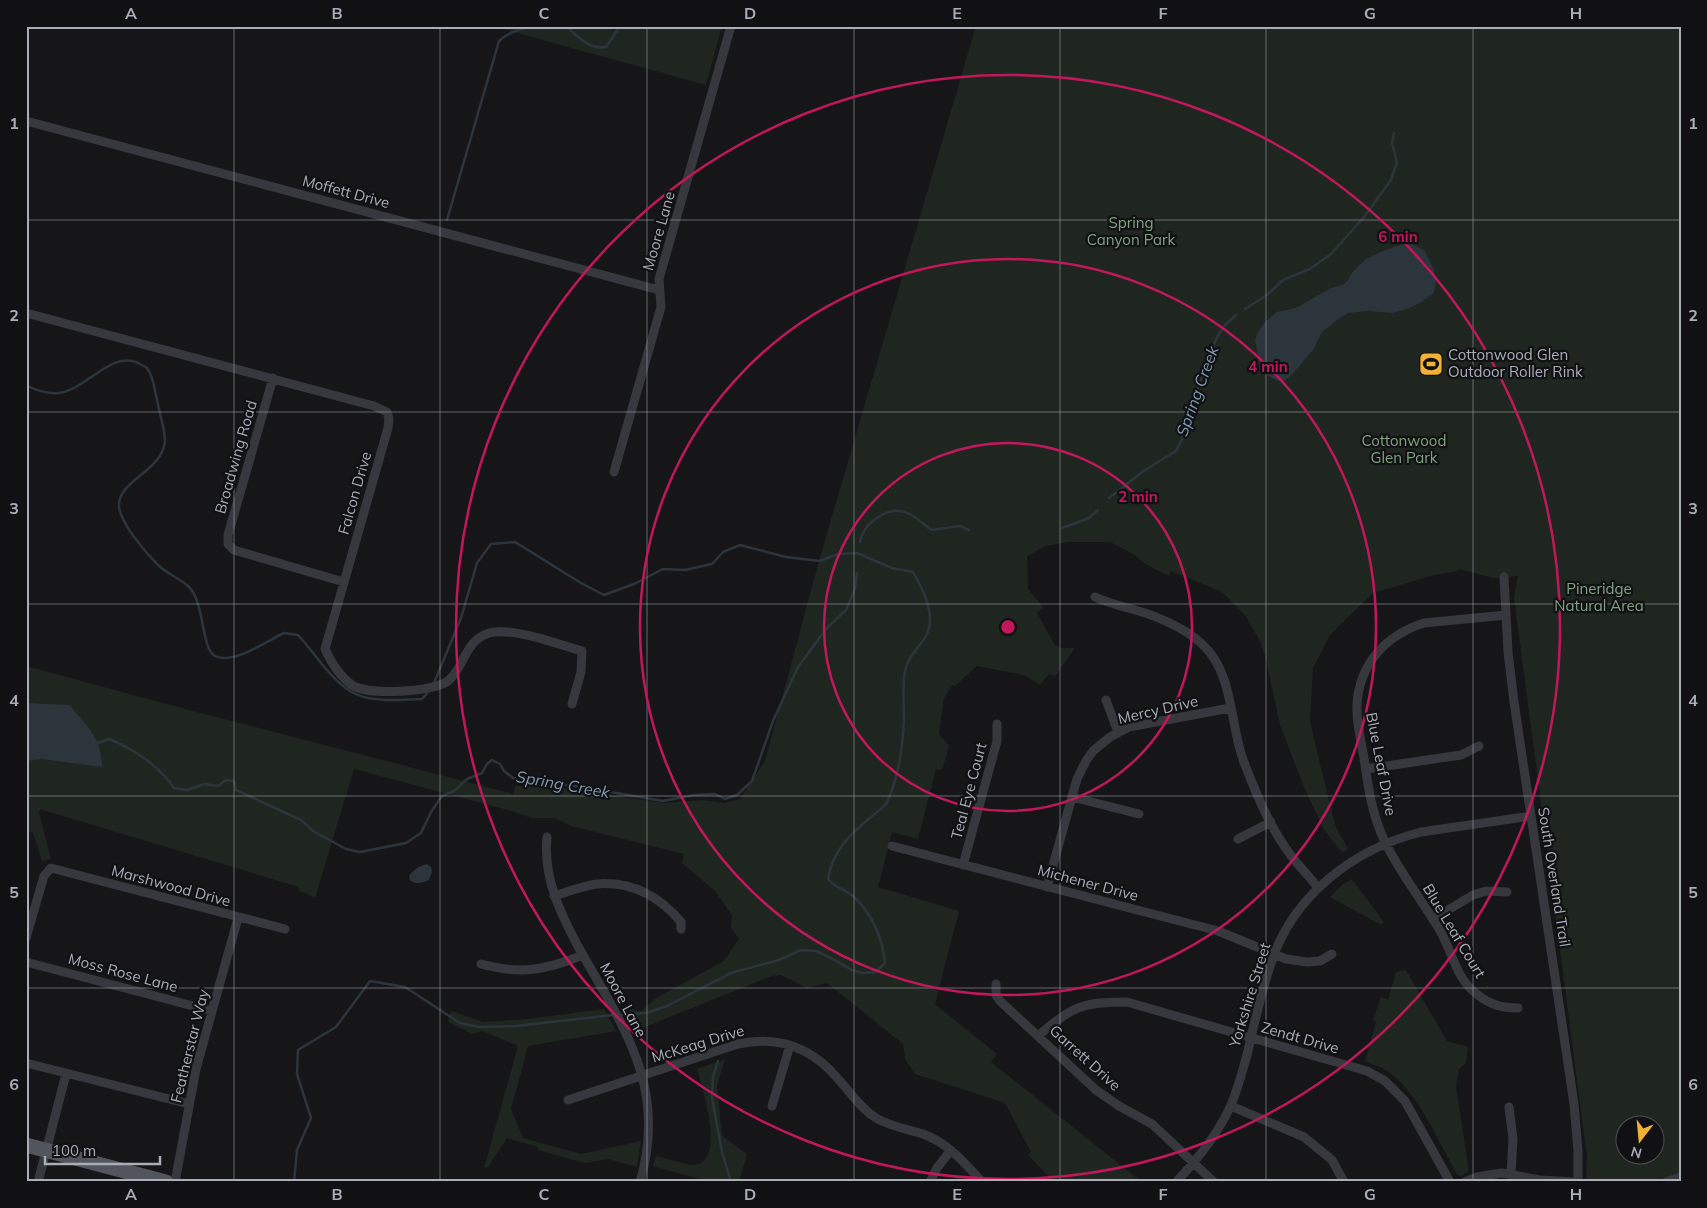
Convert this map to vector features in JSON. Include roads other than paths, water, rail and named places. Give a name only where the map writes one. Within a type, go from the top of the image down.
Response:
[{"type":"main road","points":[[26,1145],[166,1182]]},
{"type":"street","name":"Moore Lane","points":[[614,472],[661,307],[659,279],[731,26]]},
{"type":"street","name":"Moffett Drive","points":[[26,121],[659,290]]},
{"type":"street","name":"Falcon Drive","points":[[26,313],[374,406],[386,412],[389,419],[326,648],[332,665],[352,686],[390,692],[409,692],[444,683],[454,674],[464,656],[480,637],[491,633],[511,632],[582,651],[581,672],[572,704]]},
{"type":"street","name":"Broadwing Road","points":[[272,378],[228,535],[228,544],[234,550],[344,582]]},
{"type":"street","name":"South Overland Trail","points":[[1504,577],[1514,702],[1574,1104],[1578,1151],[1577,1182]]},
{"type":"street","points":[[1095,597],[1157,619],[1192,636],[1203,645],[1219,666],[1224,679],[1240,753],[1271,822],[1287,851],[1318,888]]},
{"type":"street","name":"Blue Leaf Drive","points":[[1386,843],[1374,814],[1357,709],[1358,692],[1364,672],[1379,649],[1403,631],[1424,623],[1506,615]]},
{"type":"street","points":[[1106,700],[1118,732]]},
{"type":"street","name":"Mercy Drive","points":[[1047,887],[1077,779],[1086,761],[1101,744],[1118,732],[1134,726],[1230,708]]},
{"type":"street","name":"Teal Eye Court","points":[[963,865],[997,741],[997,724]]},
{"type":"street","points":[[1366,769],[1461,755],[1479,746]]},
{"type":"street","points":[[1072,797],[1139,814]]},
{"type":"street","name":"Yorkshire Street","points":[[1176,1182],[1194,1163],[1216,1132],[1230,1106],[1240,1078],[1274,955],[1289,925],[1318,888],[1361,855],[1386,843],[1421,832],[1531,816]]},
{"type":"street","points":[[1238,840],[1271,822]]},
{"type":"street","name":"Moore Lane","points":[[547,837],[547,864],[554,896],[565,922],[614,1009],[636,1056],[642,1076],[648,1103],[648,1134],[647,1151],[640,1182]]},
{"type":"street","name":"Blue Leaf Court","points":[[1386,843],[1408,882],[1445,939],[1456,968],[1469,987],[1490,1003],[1502,1008],[1518,1008]]},
{"type":"street","name":"Michener Drive","points":[[892,846],[1218,931],[1286,959],[1307,962],[1320,961],[1332,954]]},
{"type":"street","name":"Marshwood Drive","points":[[26,938],[44,876],[51,868],[284,929]]},
{"type":"street","points":[[554,896],[596,884],[630,887],[644,891],[663,903],[681,922],[681,929]]},
{"type":"street","points":[[1433,919],[1473,895],[1486,891],[1507,892]]},
{"type":"street","name":"Featherstar Way","points":[[174,1182],[189,1104],[238,918]]},
{"type":"street","points":[[481,964],[510,970],[528,971],[560,965],[583,955]]},
{"type":"street","name":"Moss Rose Lane","points":[[26,962],[212,1011]]},
{"type":"street","name":"Garrett Drive","points":[[996,984],[996,995],[1000,1001],[1096,1090],[1119,1106],[1152,1124],[1214,1182]]},
{"type":"street","name":"Zendt Drive","points":[[1038,1036],[1058,1018],[1077,1007],[1100,1002],[1127,1002],[1366,1070],[1385,1080],[1405,1101],[1450,1182]]},
{"type":"street","name":"McKeag Drive","points":[[568,1100],[738,1044],[760,1040],[790,1044],[814,1056],[824,1064],[862,1108],[870,1114],[888,1124],[932,1138],[951,1150],[982,1182]]},
{"type":"street","points":[[772,1106],[790,1044]]},
{"type":"street","points":[[26,1063],[189,1104]]},
{"type":"street","points":[[38,1182],[66,1074]]},
{"type":"street","points":[[1230,1106],[1304,1137],[1332,1160],[1344,1182]]},
{"type":"street","points":[[1509,1107],[1513,1139],[1511,1174]]},
{"type":"street","points":[[930,1182],[937,1168],[951,1150]]},
{"type":"street","points":[[1465,1182],[1491,1174],[1511,1174],[1540,1180],[1577,1182]]},
{"type":"street","points":[[1666,1182],[1681,1177]]},
{"type":"waterway","points":[[447,220],[499,41],[515,31],[533,26]]},
{"type":"waterway","points":[[566,26],[584,42],[594,47],[606,47],[620,26]]},
{"type":"waterway","name":"Spring Creek","points":[[1245,309],[1267,295],[1283,280],[1310,269],[1331,254],[1364,217],[1391,180],[1397,162],[1392,143],[1394,133]]},
{"type":"waterway","name":"Spring Creek","points":[[1109,498],[1145,470],[1176,451],[1183,437],[1202,375],[1217,337],[1225,325],[1236,315]]},
{"type":"waterway","points":[[26,385],[50,393],[59,393],[79,385],[110,365],[120,361],[130,361],[147,368],[154,385],[165,441],[162,452],[156,461],[125,489],[119,506],[120,513],[134,537],[153,560],[189,587],[194,594],[207,645],[215,656],[222,658],[240,655],[284,633],[298,635],[335,679],[342,686],[357,695],[385,700],[422,699],[430,690]]},
{"type":"waterway","name":"Spring Creek","points":[[1062,528],[1089,518],[1098,510]]},
{"type":"waterway","name":"Spring Creek","points":[[860,542],[864,531],[871,523],[885,513],[892,511],[906,512],[931,530],[960,526],[969,530]]},
{"type":"waterway","points":[[434,683],[461,618],[477,563],[491,544],[515,542],[604,595],[634,584],[663,569],[685,570],[712,564],[723,552],[740,545],[786,557],[820,561],[838,554],[857,553],[892,568],[913,572],[916,577],[924,594],[930,618],[924,640],[911,657],[905,671],[904,721],[899,763],[894,784],[886,804],[843,844],[833,860],[828,879],[854,897],[866,911],[876,927],[885,963],[876,972],[863,973],[852,970],[816,951],[801,950],[779,960],[731,973],[667,1006],[646,1013],[619,1015]]},
{"type":"waterway","name":"Spring Creek","points":[[98,743],[109,739],[137,753],[161,772],[174,788],[187,790],[204,784],[218,786],[226,780],[234,781],[236,790],[301,820],[313,831],[346,849],[360,852],[406,843],[421,833],[431,812],[442,796],[454,791],[467,779],[482,773],[487,764],[492,760],[500,764],[504,771],[513,778],[582,787],[663,801],[694,795],[715,794],[725,799],[737,795],[752,781],[773,721],[798,667],[826,629],[846,610],[855,589],[857,573]]},
{"type":"waterway","points":[[294,1182],[297,1150],[311,1118],[297,1074],[298,1050],[336,1027],[370,981],[405,987],[460,1023],[479,1027],[516,1026],[613,1015]]},
{"type":"waterway","points":[[718,1061],[713,1077],[712,1098],[722,1152],[731,1182]]},
{"type":"place","name":"Cottonwood Glen Outdoor Roller Rink","points":[[1431,364]]},
{"type":"park label","name":"Spring Canyon Park","points":[[1131,232]]},
{"type":"park label","name":"Cottonwood Glen Park","points":[[1404,450]]},
{"type":"park label","name":"Pineridge Natural Area","points":[[1599,598]]}]
